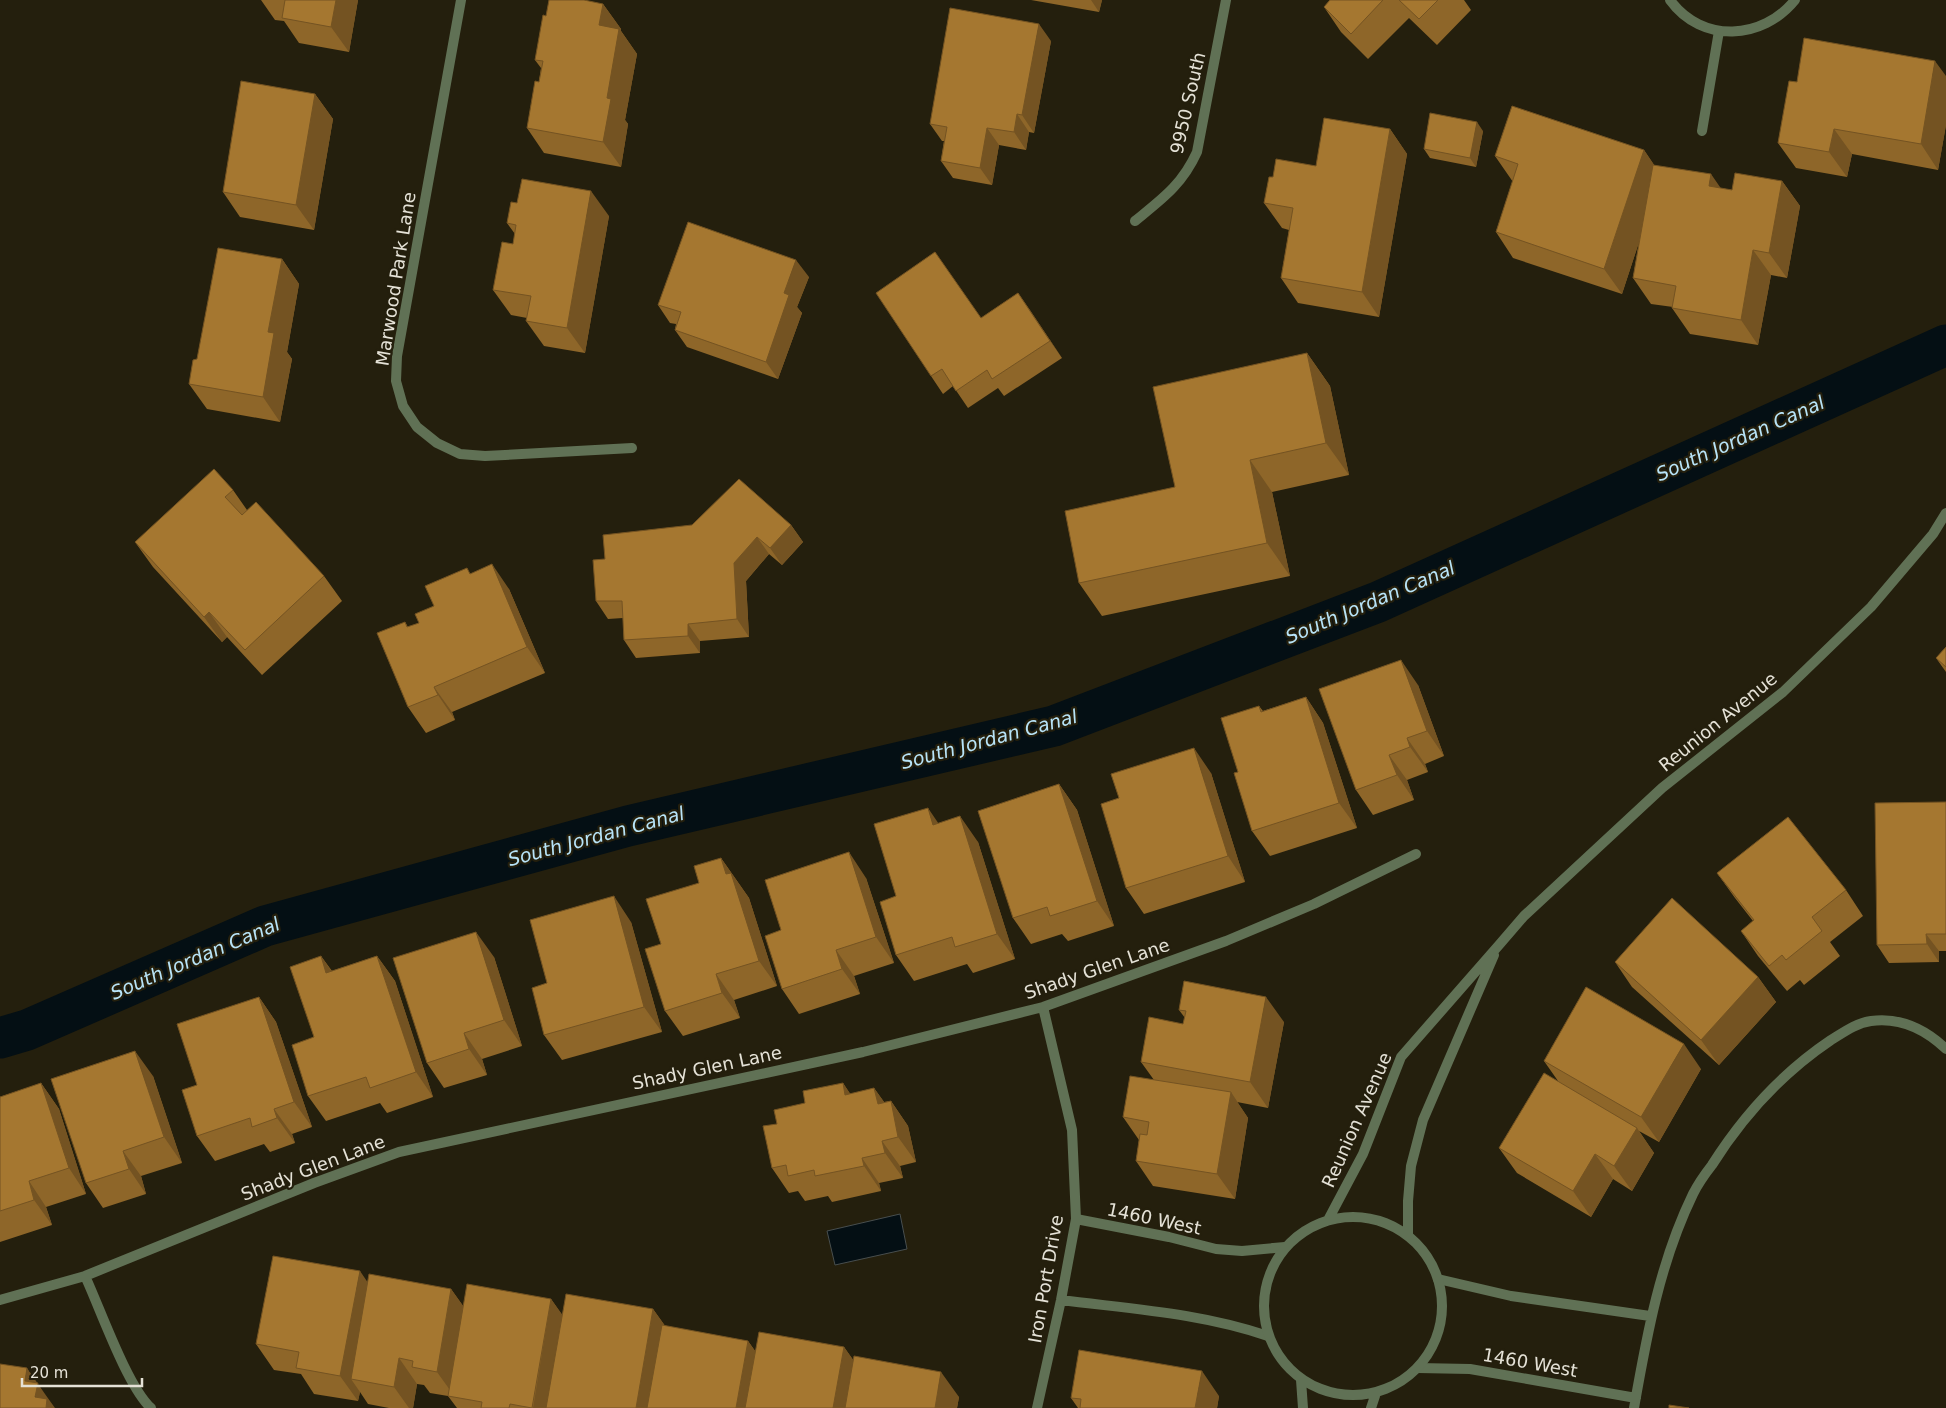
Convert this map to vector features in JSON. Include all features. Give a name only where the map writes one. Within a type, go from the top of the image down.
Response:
[{"type":"street","name":"Marwood Park Lane","points":[[461,0],[397,356],[396,381],[404,406],[417,427],[437,443],[460,454],[485,456],[632,448]]},
{"type":"street","name":"9950 South","points":[[1135,222],[1175,189],[1188,172],[1197,152],[1226,0]]},
{"type":"street","points":[[1670,0],[1676,8],[1696,23],[1719,31],[1743,32],[1765,25],[1785,12],[1795,0]]},
{"type":"street","points":[[1702,131],[1719,31]]},
{"type":"street","name":"Reunion Avenue","points":[[1328,1220],[1363,1154],[1401,1057],[1524,916],[1662,788],[1783,692],[1803,673],[1871,607],[1933,534],[1946,513]]},
{"type":"street","name":"Shady Glen Lane","points":[[0,1300],[86,1276],[314,1183],[399,1152],[863,1052],[1043,1007],[1226,941],[1314,904],[1416,854]]},
{"type":"street","name":"Reunion Avenue","points":[[1408,1235],[1411,1166],[1423,1120],[1499,945]]},
{"type":"street","name":"Iron Port Drive","points":[[1037,1408],[1061,1300],[1076,1219],[1072,1130],[1043,1007]]},
{"type":"street","points":[[1635,1403],[1650,1316],[1668,1254],[1694,1192],[1729,1138],[1767,1092],[1807,1056],[1853,1026],[1870,1021],[1890,1020],[1919,1028],[1932,1036],[1946,1049]]},
{"type":"street","points":[[1356,1216],[1383,1222],[1408,1235],[1426,1255],[1438,1279],[1442,1311],[1436,1342],[1418,1368],[1399,1384],[1376,1393],[1350,1396],[1325,1392],[1301,1380],[1281,1361],[1268,1336],[1263,1304],[1269,1274],[1285,1247],[1305,1230],[1328,1220],[1356,1216]]},
{"type":"street","name":"1460 West","points":[[1076,1219],[1169,1237],[1216,1249],[1242,1251],[1285,1247]]},
{"type":"street","points":[[86,1276],[129,1375],[144,1401],[151,1408]]},
{"type":"street","points":[[1438,1279],[1511,1296],[1650,1316]]},
{"type":"street","points":[[1061,1300],[1204,1318],[1231,1323],[1268,1336]]},
{"type":"street","name":"1460 West","points":[[1418,1368],[1470,1369],[1635,1403]]},
{"type":"street","points":[[1301,1380],[1303,1408]]},
{"type":"street","points":[[1371,1408],[1376,1393]]},
{"type":"shaded area","points":[[900,1214],[907,1249],[835,1265],[827,1231]]},
{"type":"building","points":[[285,0],[336,0],[331,27],[282,18]]},
{"type":"building","points":[[549,0],[584,0],[603,4],[599,25],[619,29],[607,98],[611,99],[603,142],[527,128],[535,81],[539,82],[543,61],[535,60],[543,15],[546,16]]},
{"type":"building","points":[[1330,0],[1383,0],[1351,34],[1324,7]]},
{"type":"building","points":[[1399,0],[1438,0],[1419,19]]},
{"type":"building","points":[[950,8],[1039,24],[1022,115],[1017,114],[1014,132],[987,128],[980,168],[941,161],[947,127],[930,124]]},
{"type":"building","points":[[1804,38],[1935,61],[1921,144],[1834,129],[1829,152],[1778,143],[1789,81],[1797,82]]},
{"type":"building","points":[[241,81],[315,94],[296,205],[223,192]]},
{"type":"building","points":[[1512,106],[1644,150],[1604,269],[1496,232],[1518,164],[1495,156]]},
{"type":"building","points":[[1430,113],[1477,122],[1470,158],[1424,149]]},
{"type":"building","points":[[1324,118],[1390,129],[1362,292],[1281,278],[1293,208],[1264,203],[1269,177],[1273,177],[1276,159],[1316,166]]},
{"type":"building","points":[[1653,165],[1711,174],[1709,186],[1732,190],[1735,173],[1782,181],[1769,253],[1753,250],[1741,320],[1672,308],[1676,286],[1633,278]]},
{"type":"building","points":[[522,179],[591,191],[567,328],[526,321],[531,296],[493,290],[502,242],[513,244],[516,225],[507,223],[511,202],[517,203]]},
{"type":"building","points":[[688,222],[796,260],[784,293],[789,295],[766,362],[675,330],[681,312],[658,305]]},
{"type":"building","points":[[218,248],[282,259],[268,332],[274,333],[263,397],[189,384],[193,360],[197,359]]},
{"type":"building","points":[[935,252],[981,318],[1018,293],[1050,341],[992,379],[987,370],[956,391],[942,369],[931,376],[876,293]]},
{"type":"building","points":[[1307,353],[1326,443],[1250,460],[1267,543],[1079,583],[1065,511],[1175,487],[1153,387]]},
{"type":"building","points":[[214,469],[233,490],[225,497],[242,515],[256,502],[324,576],[245,650],[209,612],[204,617],[135,542]]},
{"type":"building","points":[[739,479],[791,525],[770,548],[757,537],[734,563],[737,619],[688,624],[688,636],[624,640],[622,601],[596,601],[593,560],[605,559],[603,535],[692,525]]},
{"type":"building","points":[[492,564],[527,647],[434,687],[438,695],[408,707],[377,633],[405,622],[407,627],[419,623],[415,614],[434,606],[425,586],[467,568],[470,574]]},
{"type":"building","points":[[1946,647],[1946,667],[1936,658]]},
{"type":"building","points":[[1401,660],[1427,731],[1407,738],[1410,747],[1389,755],[1397,775],[1356,790],[1319,689]]},
{"type":"building","points":[[1306,697],[1339,803],[1252,831],[1234,773],[1238,772],[1221,718],[1259,706],[1261,712]]},
{"type":"building","points":[[1194,748],[1228,856],[1126,888],[1101,804],[1119,798],[1111,774]]},
{"type":"building","points":[[1059,784],[1097,901],[1050,916],[1047,907],[1013,918],[978,811]]},
{"type":"building","points":[[1946,802],[1946,934],[1926,934],[1927,944],[1877,945],[1875,803]]},
{"type":"building","points":[[928,808],[933,825],[960,816],[997,934],[955,947],[952,937],[896,955],[880,902],[896,896],[874,824]]},
{"type":"building","points":[[1788,817],[1846,890],[1812,917],[1822,931],[1786,960],[1782,955],[1769,966],[1741,931],[1754,920],[1717,873]]},
{"type":"building","points":[[849,852],[876,937],[836,950],[842,969],[782,989],[765,936],[781,930],[765,880]]},
{"type":"building","points":[[721,858],[726,874],[731,873],[759,961],[716,974],[722,993],[665,1011],[645,949],[661,944],[646,899],[699,883],[694,866]]},
{"type":"building","points":[[614,896],[644,1007],[544,1035],[532,988],[547,983],[530,920]]},
{"type":"building","points":[[1672,898],[1758,977],[1701,1040],[1615,962]]},
{"type":"building","points":[[476,932],[504,1020],[464,1033],[469,1049],[427,1063],[393,958]]},
{"type":"building","points":[[321,956],[326,973],[377,956],[416,1072],[370,1088],[366,1077],[308,1096],[292,1045],[314,1037],[290,967]]},
{"type":"building","points":[[1184,981],[1266,997],[1250,1082],[1141,1062],[1149,1017],[1183,1024],[1186,1011],[1179,1010]]},
{"type":"building","points":[[1586,987],[1684,1044],[1641,1117],[1544,1061]]},
{"type":"building","points":[[259,997],[294,1102],[274,1109],[277,1118],[252,1127],[250,1118],[197,1136],[182,1090],[197,1085],[177,1024]]},
{"type":"building","points":[[135,1051],[164,1137],[123,1151],[129,1169],[86,1183],[51,1079]]},
{"type":"building","points":[[1544,1073],[1637,1128],[1614,1166],[1595,1154],[1573,1191],[1499,1148]]},
{"type":"building","points":[[1130,1076],[1231,1092],[1217,1174],[1136,1161],[1140,1134],[1147,1135],[1149,1122],[1123,1117]]},
{"type":"building","points":[[41,1083],[69,1168],[29,1181],[34,1200],[0,1211],[0,1097]]},
{"type":"building","points":[[843,1083],[845,1095],[874,1088],[878,1104],[891,1101],[898,1137],[882,1141],[885,1153],[862,1158],[864,1166],[815,1176],[814,1170],[788,1176],[786,1165],[772,1168],[763,1126],[777,1124],[774,1110],[805,1103],[803,1091]]},
{"type":"building","points":[[273,1256],[360,1271],[340,1376],[296,1368],[299,1352],[256,1344]]},
{"type":"building","points":[[369,1274],[451,1289],[437,1372],[412,1367],[413,1361],[399,1358],[394,1387],[351,1379]]},
{"type":"building","points":[[467,1284],[551,1299],[532,1408],[510,1404],[509,1408],[481,1408],[482,1402],[448,1396]]},
{"type":"building","points":[[566,1294],[653,1309],[636,1408],[546,1408]]},
{"type":"building","points":[[662,1325],[748,1341],[736,1408],[647,1408]]},
{"type":"building","points":[[759,1332],[844,1347],[833,1408],[745,1408]]},
{"type":"building","points":[[1079,1350],[1202,1371],[1195,1408],[1080,1408],[1081,1399],[1071,1398]]},
{"type":"building","points":[[854,1356],[941,1372],[935,1408],[845,1408]]},
{"type":"building","points":[[0,1364],[27,1368],[25,1381],[38,1383],[35,1397],[47,1399],[46,1408],[0,1408]]},
{"type":"building","points":[[1669,1405],[1689,1408],[1669,1408]]},
{"type":"waterway","name":"South Jordan Canal","points":[[0,1038],[27,1030],[265,926],[628,826],[1054,726],[1378,602],[1946,345]]}]
